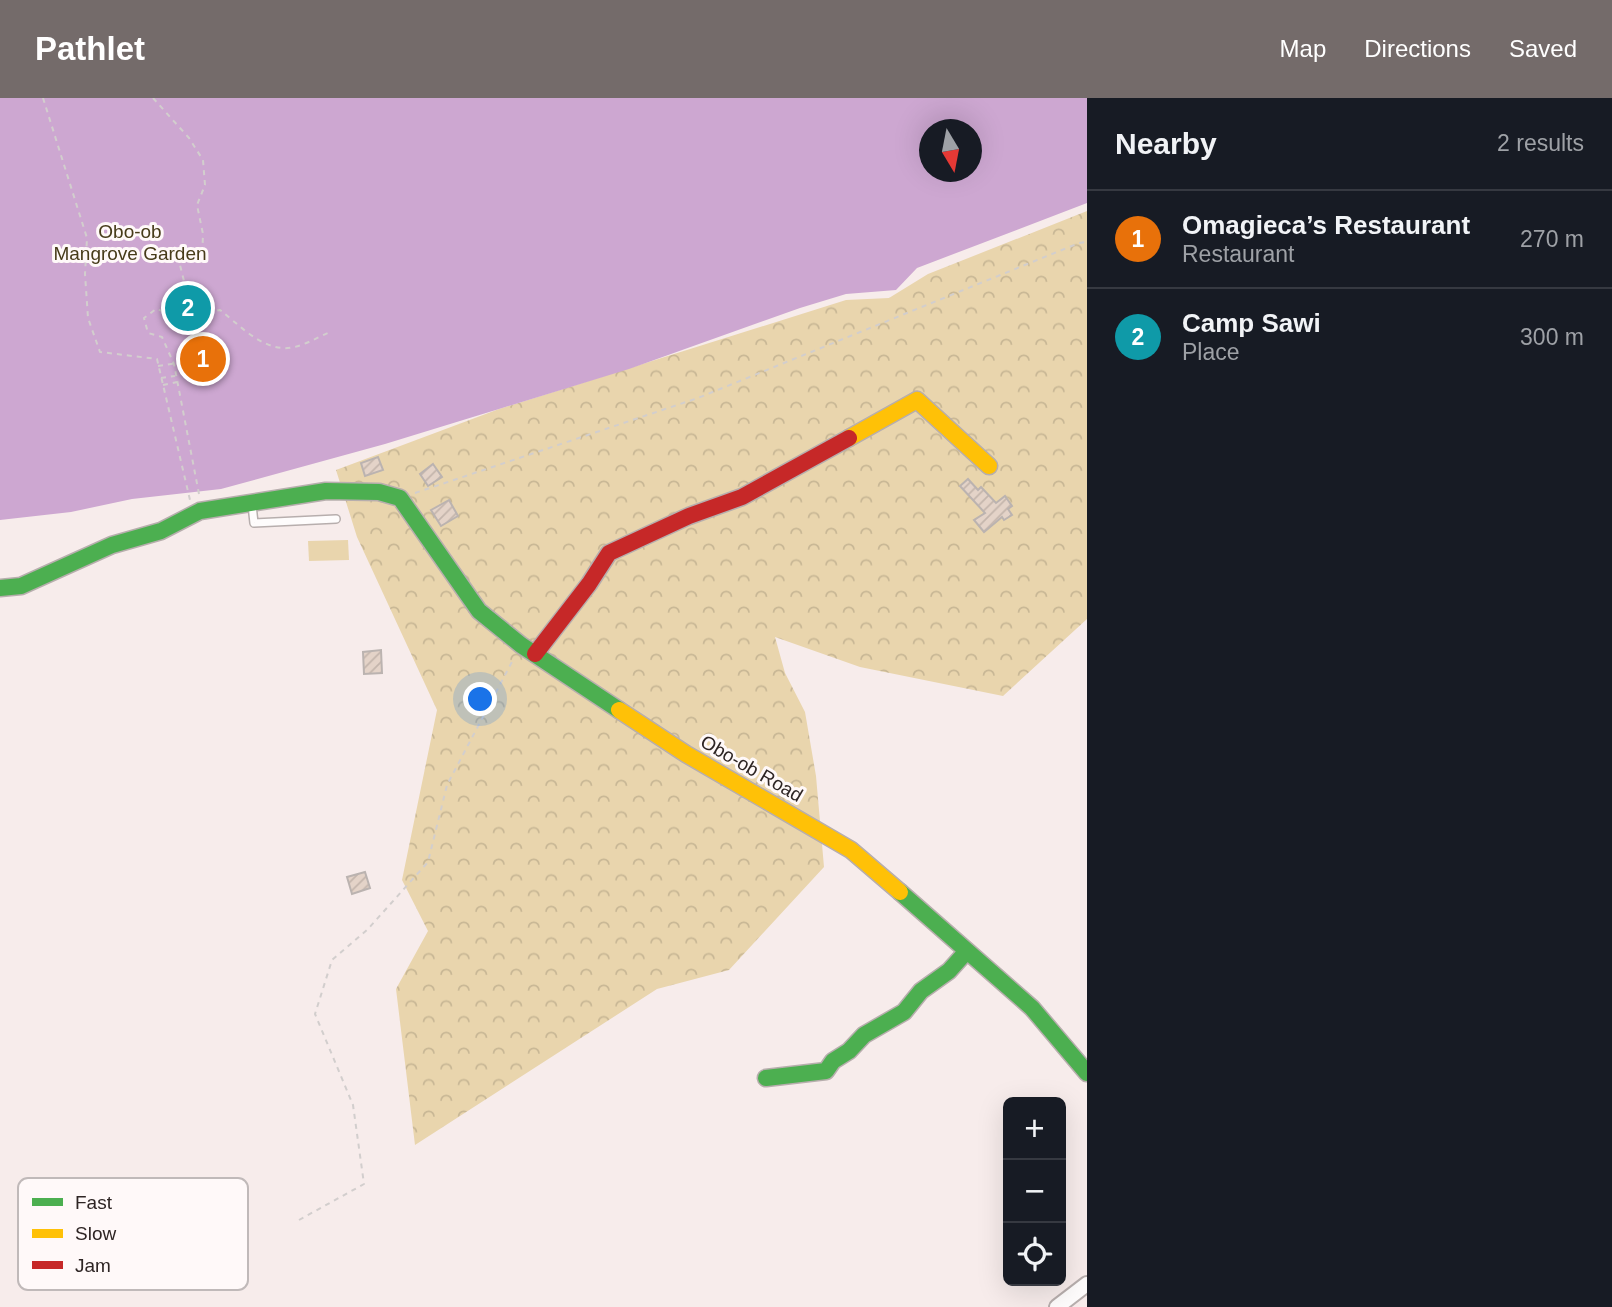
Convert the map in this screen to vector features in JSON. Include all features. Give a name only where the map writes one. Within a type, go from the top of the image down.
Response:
[{"type":"street","points":[[535,654],[589,584],[609,553],[688,516],[742,497],[917,400],[989,466]]},
{"type":"street","points":[[0,588],[21,586],[112,545],[161,531],[200,511],[252,505],[326,491],[379,492],[400,498]]},
{"type":"street","name":"Obo-ob Road","points":[[400,498],[480,611],[521,645],[686,754],[851,850],[1032,1008],[1087,1073]]},
{"type":"street","points":[[766,1078],[774,1075],[803,1076],[826,1071],[864,1035],[904,1012],[921,991],[949,971],[966,952]]},
{"type":"street","points":[[1057,1307],[1087,1284]]},
{"type":"lane","points":[[252,505],[254,523],[336,519]]},
{"type":"path","points":[[43,98],[87,238],[85,274],[89,318],[100,352],[157,359],[188,498]]},
{"type":"path","points":[[153,98],[189,138],[203,160],[205,185],[197,205],[203,234],[202,260],[179,261],[185,285],[199,313]]},
{"type":"path","points":[[400,498],[698,398],[1066,248],[1087,242]]},
{"type":"path","points":[[200,495],[174,364],[162,337],[148,333],[144,318],[156,309],[183,317],[220,310],[259,340],[282,349],[330,332]]},
{"type":"path","points":[[158,366],[185,362]]},
{"type":"path","points":[[161,378],[176,375]]},
{"type":"path","points":[[162,385],[177,382]]},
{"type":"path","points":[[299,1220],[363,1184],[353,1105],[315,1014],[332,960],[368,929],[428,862],[447,785],[521,645]]},
{"type":"green space","points":[[1087,211],[1087,619],[1003,696],[860,667],[775,637],[785,673],[805,712],[816,776],[824,867],[729,970],[657,989],[415,1145],[396,989],[428,931],[402,880],[437,710],[357,537],[336,470],[499,409],[846,300],[889,298],[928,274]]},
{"type":"green space","points":[[348,540],[349,560],[309,561],[308,541]]},
{"type":"shaded area","points":[[0,98],[1087,98],[1087,203],[917,268],[896,290],[846,294],[629,369],[385,444],[221,489],[132,499],[71,512],[0,520]]},
{"type":"building","points":[[215,349],[217,367],[191,370],[189,351]]},
{"type":"building","points":[[378,457],[383,470],[365,476],[361,463]]},
{"type":"building","points":[[433,464],[442,477],[428,486],[420,474]]},
{"type":"building","points":[[968,479],[978,490],[981,487],[996,503],[1005,496],[1012,506],[1008,509],[1012,515],[1004,520],[1002,517],[984,532],[974,520],[985,513],[960,486]]},
{"type":"building","points":[[449,500],[458,516],[441,526],[431,510]]},
{"type":"building","points":[[381,650],[382,673],[364,674],[363,652]]},
{"type":"building","points":[[365,872],[370,888],[352,894],[347,877]]},
{"type":"traffic: fast","points":[[0,588],[21,586],[112,545],[161,531],[200,511],[326,491],[379,492],[400,498],[479,611],[521,645],[619,710]]},
{"type":"traffic: fast","points":[[900,892],[1032,1008],[1087,1073]]},
{"type":"traffic: fast","points":[[766,1078],[826,1071],[833,1061],[849,1051],[864,1035],[904,1012],[921,991],[949,971],[966,952]]},
{"type":"traffic: slow","points":[[849,438],[917,400],[989,466]]},
{"type":"traffic: slow","points":[[619,710],[686,754],[851,850],[900,892]]},
{"type":"traffic: jam","points":[[535,654],[589,584],[609,553],[689,516],[742,497],[849,438]]},
{"type":"place","name":"Camp Sawi","points":[[188,308]]},
{"type":"place","name":"Omagieca’s Restaurant","points":[[203,359]]},
{"type":"park label","name":"Obo-ob Mangrove Garden","points":[[130,242]]}]
